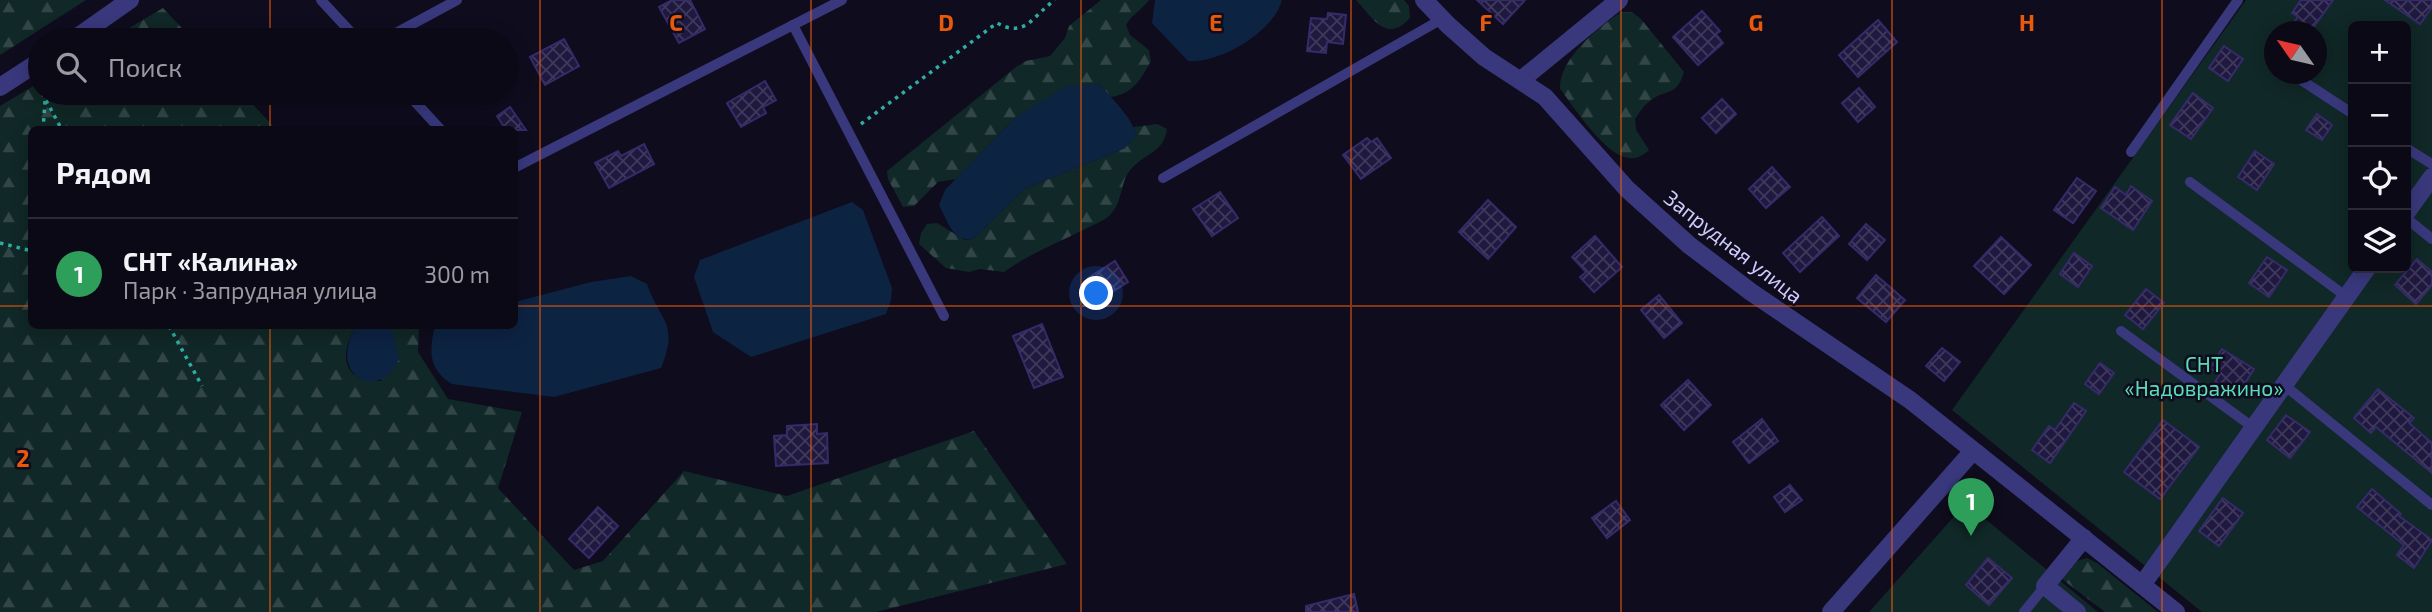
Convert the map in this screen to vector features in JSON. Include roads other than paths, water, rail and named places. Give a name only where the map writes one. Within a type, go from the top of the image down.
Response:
[{"type":"street","points":[[90,28],[130,0]]},
{"type":"street","name":"Запрудная улица","points":[[1424,0],[1484,57],[1521,80],[1551,104],[1627,189],[1689,245],[1751,292],[1910,400],[2176,612]]},
{"type":"street","points":[[1521,80],[1619,0]]},
{"type":"street","points":[[0,87],[28,69]]},
{"type":"street","points":[[2409,210],[2432,177]]},
{"type":"street","points":[[2142,585],[2364,273]]},
{"type":"street","points":[[1831,612],[1973,451]]},
{"type":"street","points":[[2077,612],[2045,586],[2084,538]]},
{"type":"lane","points":[[321,0],[347,28]]},
{"type":"lane","points":[[405,28],[457,0]]},
{"type":"lane","points":[[518,167],[842,0]]},
{"type":"lane","points":[[2131,152],[2238,0]]},
{"type":"lane","points":[[1163,178],[1442,19]]},
{"type":"lane","points":[[793,25],[944,316]]},
{"type":"lane","points":[[2307,84],[2348,111]]},
{"type":"lane","points":[[418,105],[437,126]]},
{"type":"lane","points":[[2411,151],[2432,164]]},
{"type":"lane","points":[[2190,182],[2347,297]]},
{"type":"lane","points":[[2411,220],[2432,239]]},
{"type":"lane","points":[[2121,331],[2254,428]]},
{"type":"lane","points":[[2284,385],[2432,505]]},
{"type":"lane","points":[[2024,612],[2045,586]]},
{"type":"water","points":[[1155,0],[1282,0],[1268,23],[1244,44],[1215,57],[1188,61],[1152,23]]},
{"type":"water","points":[[1099,84],[1134,127],[1137,135],[1125,148],[1024,189],[973,239],[956,234],[939,205],[945,190],[1016,117],[1067,86]]},
{"type":"water","points":[[852,202],[863,210],[892,288],[886,314],[751,357],[713,332],[694,277],[700,260]]},
{"type":"water","points":[[631,276],[647,284],[668,332],[661,368],[554,397],[452,384],[434,366],[431,351],[434,329],[518,329],[518,301],[591,282]]},
{"type":"water","points":[[356,329],[391,329],[399,359],[390,373],[380,380],[358,378],[351,370],[347,358],[349,343]]},
{"type":"place","name":"СНТ «Калина»","points":[[1971,536]]},
{"type":"park label","name":"СНТ «Надовражино»","points":[[2204,375]]}]
